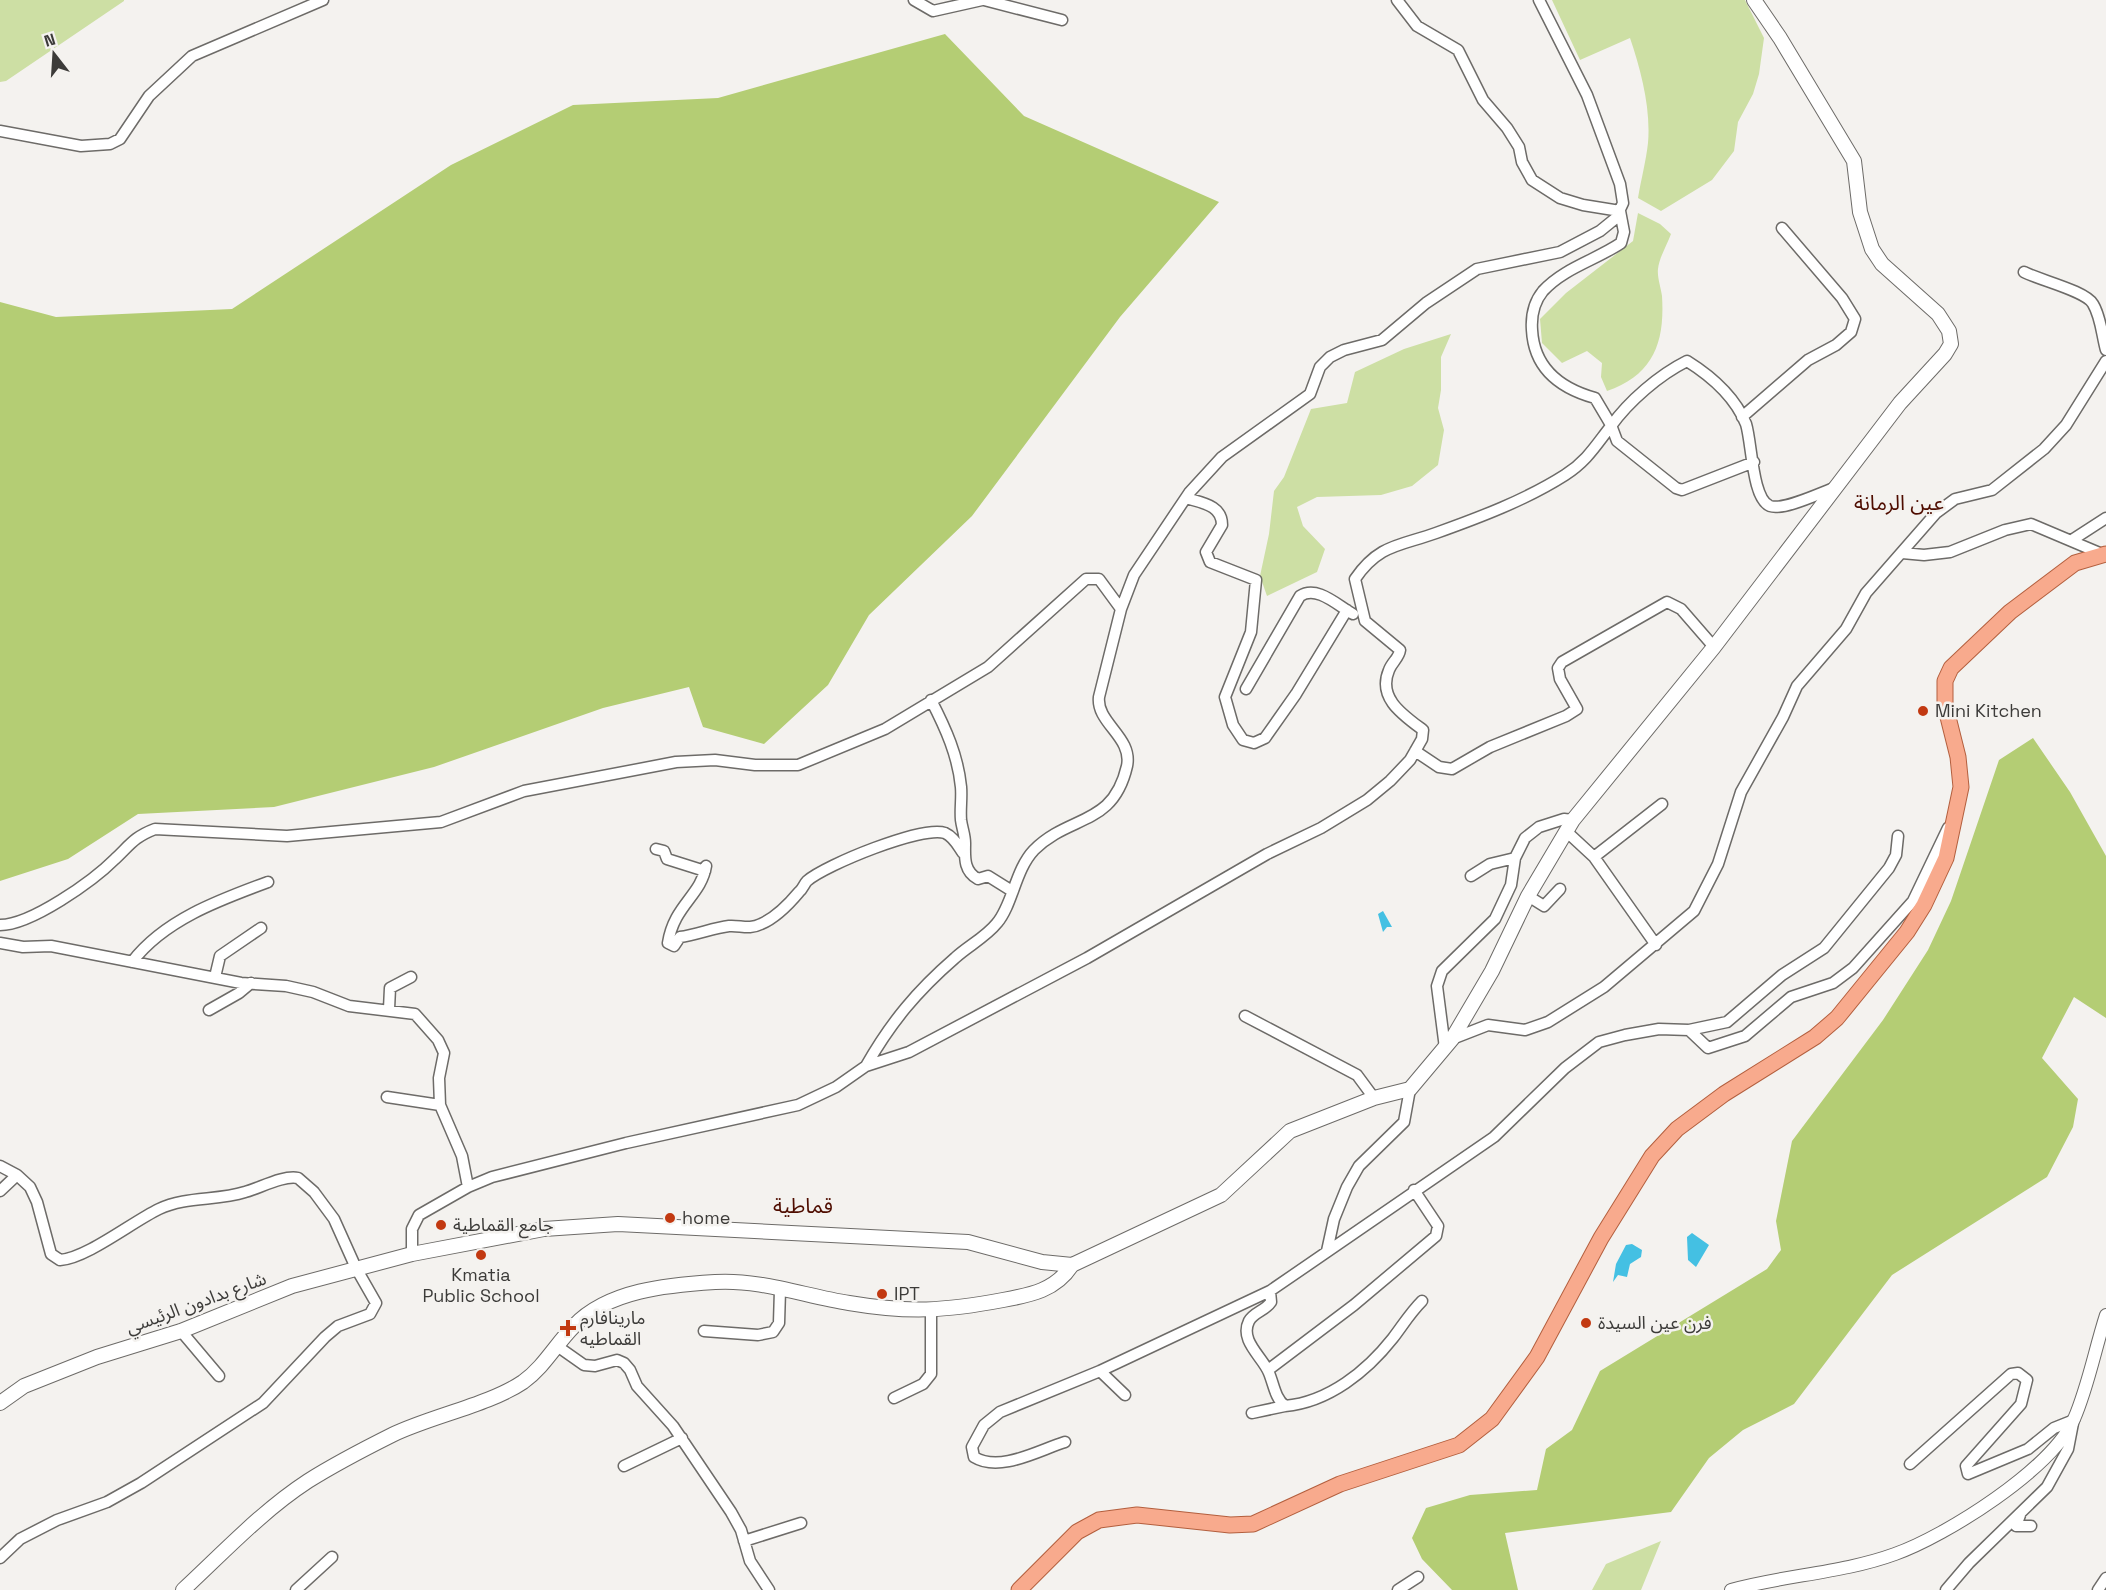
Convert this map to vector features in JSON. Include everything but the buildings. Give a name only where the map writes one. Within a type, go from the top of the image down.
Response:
[{"type":"main road","points":[[183,1590],[245,1532],[308,1482],[391,1436],[502,1393],[523,1382],[588,1313],[602,1304],[676,1285],[718,1282],[738,1282],[869,1306],[931,1311],[1016,1298],[1052,1287],[1065,1276],[1072,1265],[1221,1196],[1290,1131],[1374,1098],[1410,1089],[1448,1043],[1492,971],[1528,896],[1570,826],[1714,647],[1900,403],[1945,354],[1951,344],[1945,323],[1938,314],[1882,264],[1872,249],[1860,212],[1854,161],[1754,0]]},
{"type":"main road","points":[[1019,1590],[1077,1532],[1099,1520],[1137,1515],[1230,1525],[1253,1524],[1340,1484],[1459,1445],[1492,1419],[1537,1357],[1601,1238],[1652,1156],[1677,1130],[1724,1094],[1815,1037],[1851,1003],[1924,905],[1946,858],[1961,787],[1958,757],[1945,705],[1945,681],[1952,669],[2010,612],[2047,583],[2075,563],[2104,554]]},
{"type":"main road","name":"شارع بدادون الرئيسي","points":[[0,1403],[24,1386],[97,1357],[181,1331],[292,1286],[412,1254],[561,1226],[618,1224],[968,1242],[1042,1262],[1072,1265]]},
{"type":"street","points":[[0,131],[81,146],[110,144],[120,139],[149,96],[192,56],[323,0]]},
{"type":"street","points":[[914,0],[933,11],[982,0],[1062,20]]},
{"type":"street","points":[[1397,0],[1417,26],[1458,50],[1484,100],[1519,147],[1522,162],[1532,180],[1560,198],[1583,206],[1620,211]]},
{"type":"street","points":[[1539,0],[1587,95],[1623,195],[1620,211],[1624,232],[1621,243],[1600,257],[1557,278],[1541,293],[1531,316],[1533,347],[1544,371],[1574,392],[1595,398],[1611,425],[1617,441],[1676,488],[1682,490],[1754,462]]},
{"type":"street","points":[[866,1066],[887,1029],[906,1006],[954,958],[995,925],[1002,916],[1033,851],[1063,831],[1094,815],[1116,798],[1128,762],[1128,753],[1123,740],[1098,703],[1121,609],[1134,575],[1186,498],[1222,457],[1310,394],[1320,367],[1330,357],[1344,350],[1382,340],[1426,303],[1477,269],[1560,252],[1600,231],[1613,222],[1620,211]]},
{"type":"street","points":[[1743,417],[1809,360],[1843,339],[1851,332],[1855,319],[1842,298],[1782,228]]},
{"type":"street","points":[[2024,272],[2043,282],[2080,293],[2092,302],[2106,350]]},
{"type":"street","points":[[1365,621],[1355,579],[1370,562],[1391,546],[1435,534],[1521,497],[1565,475],[1595,451],[1611,425],[1671,369],[1687,361],[1712,377],[1743,417],[1761,499],[1770,506],[1781,507],[1837,487]]},
{"type":"street","points":[[1656,945],[1594,857],[1564,819],[1539,827],[1525,838],[1515,858],[1511,885],[1495,919],[1443,971],[1440,978],[1437,986],[1448,1043],[1488,1025],[1525,1030],[1548,1022],[1604,987],[1656,945],[1694,911],[1718,864],[1741,792],[1783,717],[1797,686],[1846,629],[1866,593],[1936,513],[1955,499],[1992,490],[2044,449],[2066,425],[2106,361]]},
{"type":"street","points":[[1186,498],[1216,508],[1220,514],[1222,525],[1206,552],[1210,561],[1256,580],[1251,632],[1225,697],[1233,725],[1243,740],[1254,743],[1265,738],[1296,694],[1347,610]]},
{"type":"street","points":[[2072,540],[2106,518]]},
{"type":"street","points":[[1902,553],[1924,555],[1950,552],[2005,530],[2031,524],[2104,554]]},
{"type":"street","points":[[0,925],[32,918],[115,860],[137,836],[155,829],[287,836],[441,822],[524,791],[676,762],[715,760],[755,765],[798,765],[885,729],[988,667],[1086,579],[1099,579],[1121,609]]},
{"type":"street","points":[[412,1254],[412,1229],[419,1215],[468,1187],[539,1163],[798,1105],[836,1087],[866,1066],[919,1047],[1087,958],[1267,854],[1321,828],[1367,800],[1390,781],[1415,751],[1423,730],[1396,709],[1385,688],[1386,677],[1400,650],[1365,621],[1316,591],[1308,591],[1300,596],[1246,689]]},
{"type":"street","points":[[1415,751],[1439,767],[1452,770],[1490,747],[1566,716],[1577,709],[1560,679],[1558,668],[1562,662],[1667,602],[1681,609],[1714,647]]},
{"type":"street","points":[[932,700],[954,749],[961,785],[961,821],[965,844],[963,853]]},
{"type":"street","points":[[1594,857],[1662,804]]},
{"type":"street","points":[[1689,1030],[1708,1048],[1729,1043],[1745,1036],[1791,997],[1833,983],[1853,968],[1913,901],[1933,855],[1955,816]]},
{"type":"street","points":[[656,849],[664,852],[667,859],[706,869],[674,920],[668,943],[674,946],[680,937],[731,926],[746,929],[761,924],[781,910],[801,891],[806,882],[818,874],[888,843],[931,831],[945,833],[953,838],[963,853],[972,876],[978,879],[988,876],[1012,891]]},
{"type":"street","points":[[1065,1442],[1024,1456],[991,1463],[974,1457],[972,1447],[984,1425],[1000,1412],[1100,1371],[1270,1291],[1494,1137],[1565,1068],[1599,1042],[1659,1029],[1689,1030],[1727,1022],[1782,975],[1824,948],[1889,868],[1896,855],[1898,836]]},
{"type":"street","points":[[1471,876],[1490,864],[1515,858]]},
{"type":"street","points":[[132,962],[142,949],[195,911],[267,882]]},
{"type":"street","points":[[1528,896],[1544,906],[1560,889]]},
{"type":"street","points":[[215,977],[220,956],[261,928]]},
{"type":"street","points":[[0,943],[23,947],[51,946],[251,984],[313,992],[349,1006],[416,1014],[438,1040],[444,1053],[439,1078],[440,1105],[462,1156],[468,1187]]},
{"type":"street","points":[[389,1010],[390,988],[411,977]]},
{"type":"street","points":[[209,1010],[251,984]]},
{"type":"street","points":[[1245,1016],[1357,1074],[1374,1098]]},
{"type":"street","points":[[1327,1251],[1334,1219],[1347,1187],[1359,1166],[1404,1122],[1410,1089]]},
{"type":"street","points":[[387,1097],[440,1105]]},
{"type":"street","points":[[0,1166],[17,1175],[30,1187],[51,1254],[60,1260],[76,1255],[159,1209],[177,1202],[241,1194],[288,1177],[298,1178],[314,1192],[334,1219],[356,1268],[374,1297],[374,1309],[370,1314],[338,1326],[325,1336],[263,1403],[141,1484],[107,1502],[57,1520],[20,1539],[0,1558]]},
{"type":"street","points":[[0,1191],[17,1175]]},
{"type":"street","points":[[1268,1370],[1354,1305],[1436,1236],[1438,1226],[1414,1190]]},
{"type":"street","points":[[704,1331],[758,1335],[773,1332],[779,1323],[780,1290]]},
{"type":"street","points":[[1270,1291],[1271,1302],[1249,1322],[1248,1330],[1250,1344],[1268,1370],[1275,1391],[1286,1406]]},
{"type":"street","points":[[1252,1413],[1312,1400],[1347,1383],[1393,1338],[1408,1314],[1422,1301]]},
{"type":"street","points":[[894,1398],[923,1384],[932,1374],[931,1311]]},
{"type":"street","points":[[1946,1590],[2047,1486],[2061,1464],[2068,1449],[2074,1420],[2106,1315]]},
{"type":"street","points":[[181,1331],[219,1376]]},
{"type":"street","points":[[557,1346],[584,1365],[595,1366],[616,1360],[624,1363],[637,1386],[682,1438],[731,1512],[750,1561],[769,1590]]},
{"type":"street","points":[[1100,1371],[1125,1395]]},
{"type":"street","points":[[1910,1464],[2011,1374],[2018,1373],[2027,1380],[2021,1404],[1966,1466],[1968,1474],[2028,1449],[2054,1428],[2074,1420]]},
{"type":"street","points":[[1731,1590],[1894,1554],[1930,1539],[2017,1482],[2061,1441],[2074,1420]]},
{"type":"street","points":[[624,1466],[682,1438]]},
{"type":"street","points":[[2021,1512],[2016,1526],[2031,1526]]},
{"type":"street","points":[[744,1541],[801,1523]]},
{"type":"street","points":[[296,1590],[333,1557]]},
{"type":"street","points":[[1398,1590],[1418,1576]]},
{"type":"street","points":[[2098,1590],[2106,1578]]},
{"type":"green space","points":[[0,0],[124,1],[6,81],[0,82]]},
{"type":"green space","points":[[1552,0],[1745,0],[1764,38],[1759,74],[1753,94],[1738,122],[1734,151],[1712,180],[1661,211],[1638,198],[1649,130],[1647,103],[1630,38],[1580,60]]},
{"type":"green space","points":[[945,34],[1024,116],[1219,202],[1120,317],[972,516],[869,615],[828,685],[764,744],[703,727],[689,687],[603,708],[434,767],[274,807],[138,814],[68,859],[0,881],[0,302],[56,317],[232,309],[451,165],[573,105],[718,98]]},
{"type":"green space","points":[[1638,213],[1660,224],[1671,234],[1658,269],[1662,296],[1661,328],[1653,355],[1645,366],[1623,384],[1607,391],[1601,377],[1602,363],[1587,351],[1562,363],[1542,343],[1540,319],[1566,293],[1633,241]]},
{"type":"green space","points":[[1451,334],[1441,357],[1441,390],[1438,408],[1444,430],[1438,465],[1412,486],[1381,495],[1317,497],[1297,507],[1303,526],[1325,549],[1317,572],[1267,596],[1260,576],[1269,534],[1274,491],[1284,477],[1311,409],[1347,403],[1355,372],[1404,349]]},
{"type":"green space","points":[[2033,738],[2070,792],[2106,856],[2106,1018],[2074,997],[2042,1058],[2078,1099],[2073,1127],[2047,1177],[1892,1275],[1794,1404],[1743,1430],[1709,1458],[1671,1512],[1505,1533],[1518,1590],[1452,1590],[1422,1559],[1412,1538],[1426,1508],[1470,1495],[1537,1490],[1546,1449],[1572,1430],[1600,1371],[1767,1269],[1781,1250],[1776,1221],[1792,1141],[1883,1020],[1928,950],[1951,901],[1999,760]]},
{"type":"green space","points":[[1661,1541],[1641,1590],[1592,1590],[1606,1564]]},
{"type":"water","points":[[1383,911],[1392,927],[1387,927],[1383,932],[1378,914]]},
{"type":"water","points":[[1692,1233],[1709,1245],[1696,1267],[1688,1260],[1687,1237]]},
{"type":"water","points":[[1632,1244],[1642,1250],[1641,1257],[1630,1264],[1627,1277],[1618,1275],[1613,1282],[1616,1264],[1626,1245]]},
{"type":"place","name":"Mini Kitchen","points":[[1923,711]]},
{"type":"place","name":"home","points":[[670,1218]]},
{"type":"place","name":"جامع القماطية","points":[[441,1225]]},
{"type":"place","name":"Kmatia Public School","points":[[481,1255]]},
{"type":"place","name":"IPT","points":[[882,1294]]},
{"type":"place","name":"فرن عين السيدة","points":[[1586,1323]]},
{"type":"place","name":"مارينافارم القماطيه","points":[[568,1328]]},
{"type":"district","name":"عين الرمانة","points":[[1899,503]]},
{"type":"district","name":"قماطية","points":[[803,1206]]}]
